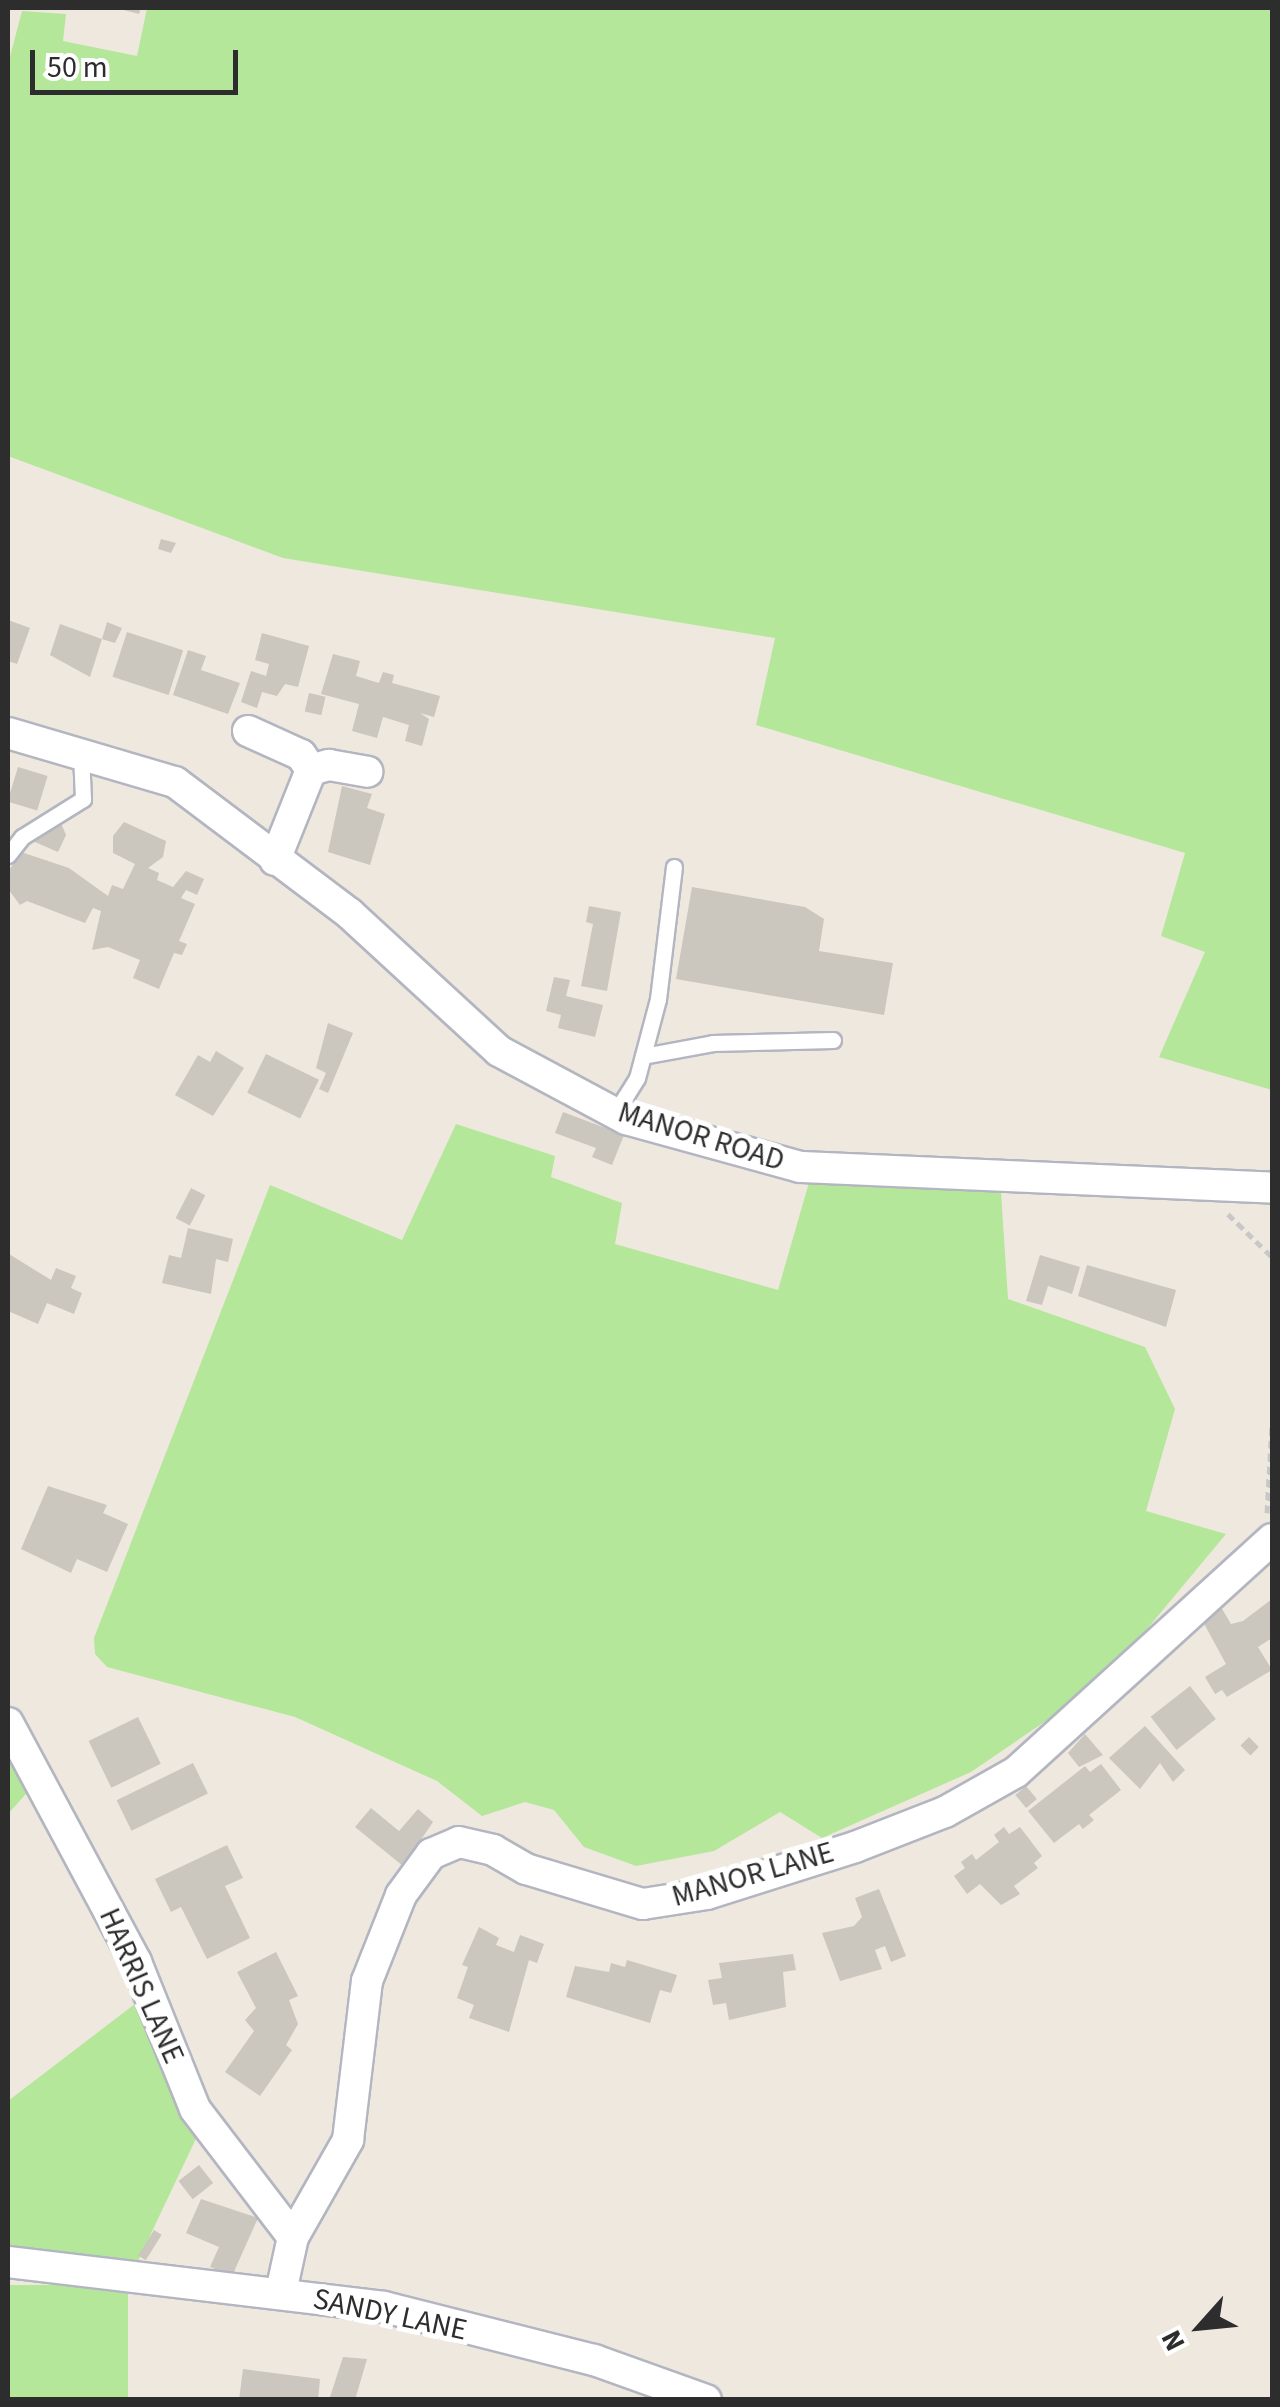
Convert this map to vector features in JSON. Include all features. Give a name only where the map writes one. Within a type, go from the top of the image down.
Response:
[{"type":"street","points":[[248,731],[301,755],[310,770]]},
{"type":"street","name":"MANOR ROAD","points":[[8,732],[174,782],[350,914],[498,1051],[615,1112],[800,1167],[1272,1188]]},
{"type":"street","points":[[310,770],[328,765],[367,772]]},
{"type":"street","points":[[275,860],[310,770]]},
{"type":"street","name":"MANOR LANE","points":[[281,2292],[293,2237],[348,2140],[367,1981],[401,1896],[431,1854],[459,1842],[526,1869],[644,1904],[707,1894],[855,1847],[945,1812],[1016,1772],[1269,1542]]},
{"type":"street","name":"HARRIS LANE","points":[[8,1723],[136,1962],[195,2109],[293,2237]]},
{"type":"street","name":"SANDY LANE","points":[[8,2262],[384,2307],[594,2360],[706,2400]]},
{"type":"lane","points":[[8,855],[22,836],[82,799],[81,754]]},
{"type":"lane","points":[[615,1112],[642,1056],[658,999],[674,866]]},
{"type":"lane","points":[[642,1056],[712,1043],[833,1040]]},
{"type":"path","points":[[1194,1182],[1272,1256]]},
{"type":"path","points":[[1269,1542],[1272,1424]]},
{"type":"green space","points":[[147,8],[1272,8],[1272,1090],[1159,1057],[1205,952],[1161,936],[1185,853],[756,725],[775,638],[283,558],[8,456],[8,64],[22,11],[66,14],[63,41],[137,56]]},
{"type":"green space","points":[[456,1124],[555,1156],[551,1177],[622,1203],[615,1244],[778,1290],[810,1179],[1001,1192],[1008,1299],[1145,1347],[1175,1409],[1146,1511],[1226,1534],[1103,1682],[971,1772],[822,1838],[780,1812],[714,1851],[636,1866],[584,1847],[554,1810],[525,1802],[482,1816],[437,1781],[295,1717],[107,1667],[95,1654],[94,1638],[270,1185],[402,1240]]},
{"type":"green space","points":[[8,1746],[33,1786],[8,1814]]},
{"type":"green space","points":[[144,1997],[201,2128],[138,2261],[8,2250],[8,2101]]},
{"type":"green space","points":[[8,2285],[128,2285],[128,2400],[8,2400]]},
{"type":"building","points":[[116,8],[141,8],[139,14]]},
{"type":"building","points":[[161,539],[176,543],[171,553],[158,549]]},
{"type":"building","points":[[8,620],[30,628],[17,664],[8,661]]},
{"type":"building","points":[[107,622],[122,628],[115,643],[102,639]]},
{"type":"building","points":[[60,624],[102,639],[90,677],[50,655]]},
{"type":"building","points":[[127,632],[183,650],[169,695],[112,677]]},
{"type":"building","points":[[262,633],[309,646],[298,687],[285,684],[277,696],[262,692],[257,708],[241,702],[251,671],[266,676],[269,664],[255,660]]},
{"type":"building","points":[[188,650],[206,656],[201,670],[240,683],[228,714],[173,695]]},
{"type":"building","points":[[333,654],[360,661],[356,676],[379,683],[383,672],[394,675],[392,683],[440,696],[434,717],[420,713],[429,719],[422,746],[405,741],[409,725],[383,717],[377,738],[352,731],[359,704],[321,694]]},
{"type":"building","points":[[309,693],[326,697],[321,715],[305,712]]},
{"type":"building","points":[[18,767],[48,776],[37,810],[8,802]]},
{"type":"building","points":[[342,786],[372,794],[367,808],[385,814],[370,865],[328,852]]},
{"type":"building","points":[[60,821],[66,835],[58,852],[28,839]]},
{"type":"building","points":[[124,822],[166,841],[163,857],[148,868],[159,873],[157,880],[173,887],[186,871],[204,879],[197,895],[186,890],[181,898],[195,904],[179,941],[187,944],[182,955],[174,953],[159,989],[133,978],[140,960],[108,947],[92,950],[101,911],[93,908],[85,923],[27,901],[20,905],[8,889],[8,872],[21,852],[69,868],[108,896],[112,885],[123,889],[135,864],[113,853],[113,836]]},
{"type":"building","points":[[692,887],[805,907],[824,919],[819,951],[893,963],[884,1015],[676,979]]},
{"type":"building","points":[[589,906],[621,912],[607,991],[581,986],[593,924],[586,922]]},
{"type":"building","points":[[554,977],[570,980],[566,996],[603,1005],[595,1037],[558,1028],[561,1015],[546,1011]]},
{"type":"building","points":[[328,1023],[353,1033],[328,1093],[319,1089],[326,1073],[316,1068]]},
{"type":"building","points":[[216,1051],[244,1068],[213,1116],[175,1095],[198,1055],[210,1062]]},
{"type":"building","points":[[266,1054],[319,1080],[300,1119],[247,1093]]},
{"type":"building","points":[[563,1112],[624,1135],[612,1165],[592,1157],[596,1148],[555,1133]]},
{"type":"building","points":[[191,1188],[205,1195],[190,1226],[176,1218]]},
{"type":"building","points":[[188,1228],[233,1239],[228,1262],[216,1259],[211,1294],[162,1283],[169,1255],[181,1258]]},
{"type":"building","points":[[9,1254],[51,1280],[56,1268],[76,1276],[71,1288],[82,1293],[74,1314],[47,1303],[38,1324],[8,1311]]},
{"type":"building","points":[[1040,1255],[1080,1267],[1072,1294],[1048,1286],[1042,1305],[1026,1301]]},
{"type":"building","points":[[1087,1265],[1176,1290],[1166,1327],[1078,1296]]},
{"type":"building","points":[[48,1486],[107,1505],[103,1513],[128,1524],[107,1572],[77,1559],[71,1573],[21,1549]]},
{"type":"building","points":[[1272,1599],[1272,1638],[1258,1647],[1272,1670],[1227,1697],[1222,1690],[1215,1694],[1205,1677],[1226,1664],[1201,1618],[1221,1607],[1231,1624],[1243,1621]]},
{"type":"building","points":[[1190,1686],[1216,1719],[1176,1750],[1151,1717]]},
{"type":"building","points":[[138,1717],[161,1764],[111,1788],[89,1741]]},
{"type":"building","points":[[1145,1726],[1185,1770],[1173,1782],[1160,1763],[1140,1789],[1109,1758]]},
{"type":"building","points":[[1085,1734],[1103,1755],[1079,1767],[1068,1753]]},
{"type":"building","points":[[1249,1737],[1259,1747],[1250,1755],[1241,1745]]},
{"type":"building","points":[[193,1763],[208,1794],[132,1831],[117,1800]]},
{"type":"building","points":[[1101,1764],[1121,1790],[1089,1815],[1094,1820],[1083,1829],[1079,1824],[1054,1843],[1028,1811],[1085,1766],[1090,1772]]},
{"type":"building","points":[[1026,1786],[1037,1799],[1026,1808],[1015,1795]]},
{"type":"building","points":[[371,1808],[399,1831],[418,1809],[433,1822],[403,1866],[355,1827]]},
{"type":"building","points":[[1004,1827],[1009,1834],[1020,1827],[1042,1856],[1034,1863],[1038,1868],[1014,1886],[1020,1894],[1001,1905],[980,1884],[967,1894],[954,1876],[965,1868],[961,1862],[972,1854],[976,1860],[999,1842],[994,1835]]},
{"type":"building","points":[[227,1845],[243,1878],[225,1886],[250,1938],[207,1959],[181,1907],[171,1912],[155,1879]]},
{"type":"building","points":[[879,1889],[906,1956],[891,1962],[885,1946],[875,1950],[882,1969],[840,1981],[822,1933],[854,1926],[862,1917],[855,1898]]},
{"type":"building","points":[[479,1927],[499,1938],[496,1945],[514,1952],[520,1935],[544,1944],[537,1963],[529,1960],[509,2032],[469,2018],[474,2005],[457,1998],[468,1967],[462,1965]]},
{"type":"building","points":[[276,1952],[298,1996],[289,2000],[298,2024],[286,2045],[292,2050],[260,2096],[225,2072],[254,2031],[245,2020],[256,2008],[237,1972]]},
{"type":"building","points":[[793,1954],[796,1970],[783,1972],[786,2007],[729,2020],[726,2003],[713,2005],[708,1980],[722,1978],[719,1963]]},
{"type":"building","points":[[627,1960],[677,1975],[671,1993],[660,1990],[650,2023],[566,1997],[575,1966],[609,1972],[611,1963],[625,1967]]},
{"type":"building","points":[[199,2165],[213,2183],[193,2199],[179,2181]]},
{"type":"building","points":[[201,2199],[258,2218],[232,2276],[210,2267],[219,2247],[186,2233]]},
{"type":"building","points":[[154,2230],[162,2235],[146,2260],[138,2255]]},
{"type":"building","points":[[343,2357],[367,2359],[355,2400],[329,2400]]},
{"type":"building","points":[[243,2369],[320,2379],[318,2400],[239,2400]]}]
